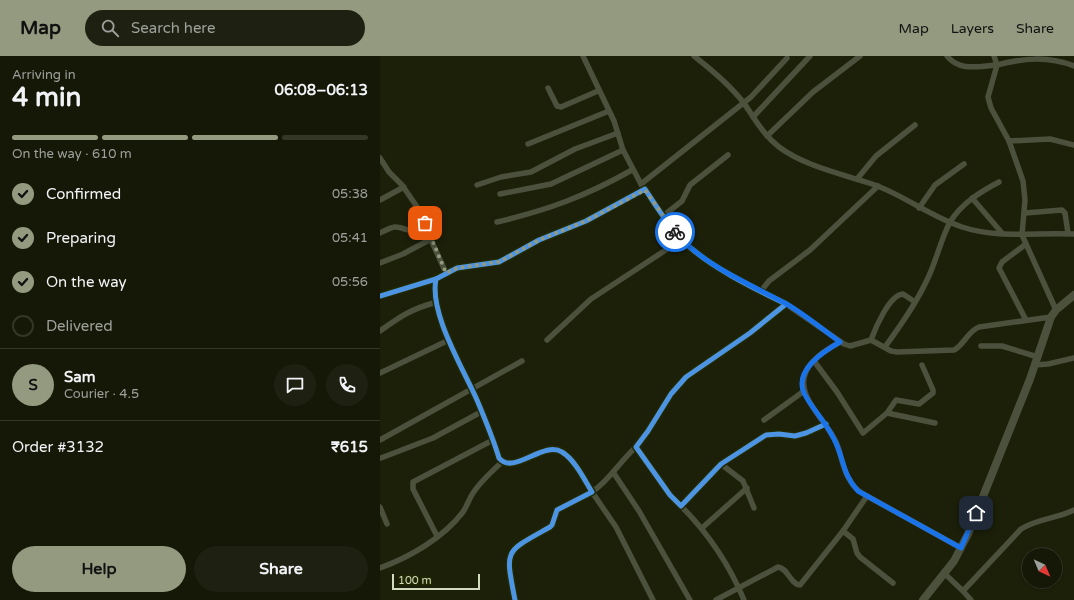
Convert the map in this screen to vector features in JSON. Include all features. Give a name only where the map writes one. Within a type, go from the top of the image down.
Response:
[{"type":"main road","points":[[923,600],[945,574],[961,548],[1036,361],[1053,314],[1074,295]]},
{"type":"street","points":[[583,56],[598,91],[609,111],[632,170],[662,216],[681,240],[713,263],[786,304],[840,342],[850,346],[871,340],[897,352],[954,350],[968,334],[975,329],[1053,314],[1022,235],[1026,200],[1023,181],[1009,141],[988,97],[997,65],[994,56]]},
{"type":"street","points":[[694,56],[720,77],[744,103],[767,136],[778,146],[795,157],[878,186],[950,223],[977,231],[1022,235],[1071,234],[1065,213],[1062,210],[1025,213]]},
{"type":"street","points":[[753,117],[810,56]]},
{"type":"street","points":[[767,136],[813,92],[860,56]]},
{"type":"street","points":[[947,56],[957,66],[966,68],[997,65],[1023,57],[1052,60],[1074,66]]},
{"type":"street","points":[[641,184],[744,103],[787,58]]},
{"type":"street","points":[[548,88],[557,106],[561,107],[598,91]]},
{"type":"street","points":[[528,144],[609,111]]},
{"type":"street","points":[[857,179],[876,156],[915,125]]},
{"type":"street","points":[[477,185],[500,177],[531,172],[575,149],[618,133]]},
{"type":"street","points":[[1009,141],[1050,139],[1074,145]]},
{"type":"street","points":[[500,194],[551,184],[623,150]]},
{"type":"street","points":[[662,216],[682,201],[690,185],[728,155]]},
{"type":"street","points":[[380,158],[387,169],[404,187],[425,220],[425,225],[446,273]]},
{"type":"street","points":[[919,208],[935,185],[964,164]]},
{"type":"street","points":[[380,172],[387,169]]},
{"type":"street","points":[[497,222],[557,206],[605,185],[632,170]]},
{"type":"street","points":[[885,347],[915,302],[926,282],[950,223],[960,208],[972,198],[1000,182]]},
{"type":"street","points":[[761,291],[769,281],[810,250],[878,186]]},
{"type":"street","points":[[380,200],[404,187]]},
{"type":"street","points":[[380,296],[436,279],[457,268],[499,262],[539,240],[586,221],[645,190]]},
{"type":"street","points":[[972,198],[1002,233]]},
{"type":"street","points":[[380,233],[394,226],[400,226],[408,230],[425,225]]},
{"type":"street","points":[[380,263],[403,254],[431,239]]},
{"type":"street","points":[[547,340],[591,299],[681,240]]},
{"type":"street","points":[[1026,244],[1002,262],[999,268],[1026,320]]},
{"type":"street","points":[[436,279],[435,288],[437,302],[449,340],[493,440],[499,458],[502,462],[507,463],[529,458],[548,449],[558,449],[571,460],[616,528],[653,600]]},
{"type":"street","points":[[871,340],[880,318],[896,297],[903,294],[915,302]]},
{"type":"street","points":[[380,332],[404,314],[416,308],[437,302]]},
{"type":"street","points":[[515,600],[508,565],[512,550],[550,527],[557,510],[592,492],[606,481],[623,458],[636,447],[671,394],[686,377],[750,333],[786,304]]},
{"type":"street","points":[[380,374],[449,340]]},
{"type":"street","points":[[840,342],[824,351],[814,361],[804,376],[804,392],[837,443],[847,476],[858,491],[961,548]]},
{"type":"street","points":[[981,346],[1002,346],[1036,361],[1048,364],[1074,358]]},
{"type":"street","points":[[380,440],[522,361]]},
{"type":"street","points":[[814,361],[838,392],[863,433],[888,414],[896,400],[920,404],[933,394],[933,390],[922,365]]},
{"type":"street","points":[[764,420],[804,392]]},
{"type":"street","points":[[380,458],[433,438],[481,412]]},
{"type":"street","points":[[888,414],[935,423]]},
{"type":"street","points":[[681,506],[721,464],[766,435],[779,434],[795,436],[826,424]]},
{"type":"street","points":[[437,536],[413,489],[413,482],[493,440]]},
{"type":"street","points":[[636,447],[670,495],[702,528],[720,554],[744,600]]},
{"type":"street","points":[[380,568],[404,557],[437,536],[455,520],[478,487],[502,462]]},
{"type":"street","points":[[721,464],[739,477],[747,488],[754,508]]},
{"type":"street","points":[[613,472],[639,511],[690,600]]},
{"type":"street","points":[[702,528],[747,488]]},
{"type":"street","points":[[716,600],[778,567],[784,570],[795,584],[800,585],[844,531],[867,496]]},
{"type":"street","points":[[380,507],[387,524]]},
{"type":"street","points":[[963,591],[1021,529],[1033,522],[1057,517],[1074,510]]},
{"type":"street","points":[[844,531],[853,539],[857,553],[860,557],[893,583]]},
{"type":"street","points":[[945,574],[971,600]]},
{"type":"cycle path","points":[[380,296],[436,279],[457,268],[499,262],[539,240],[586,221],[645,189],[671,227],[691,249],[730,275],[786,304],[750,333],[686,377],[671,394],[636,447],[670,495],[681,506],[721,464],[766,435],[779,434],[795,436],[826,424]]},
{"type":"cycle path","points":[[436,279],[435,293],[437,308],[442,324],[477,400],[492,436],[499,458],[505,462],[512,463],[547,450],[562,452],[567,455],[575,465],[592,492],[557,510],[550,527],[516,548],[510,561],[515,600]]},
{"type":"way so far","points":[[425,223],[438,258],[446,273],[457,268],[499,262],[539,240],[586,221],[645,190],[675,232]]},
{"type":"route","points":[[675,232],[681,240],[694,251],[742,281],[786,304],[840,342],[824,351],[814,361],[804,376],[803,386],[804,392],[808,399],[831,431],[837,443],[843,468],[851,484],[858,491],[961,548],[976,513]]}]
